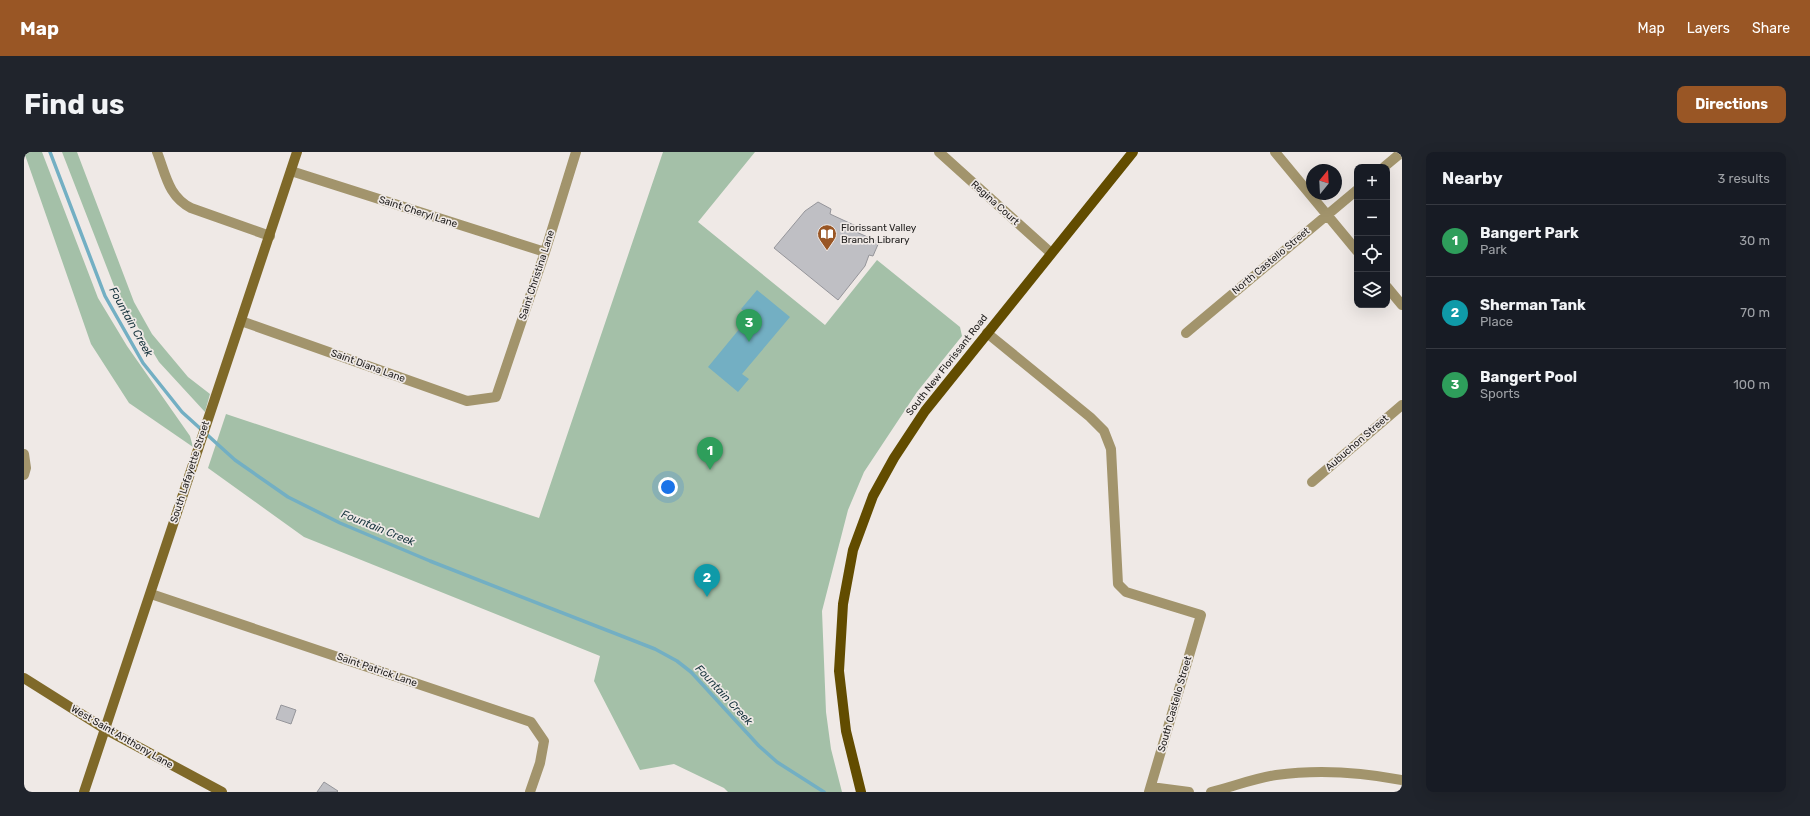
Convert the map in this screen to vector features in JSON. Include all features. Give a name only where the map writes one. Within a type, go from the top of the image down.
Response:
[{"type":"main road","name":"South New Florissant Road","points":[[861,792],[846,731],[839,671],[843,604],[853,550],[873,496],[894,458],[925,411],[1133,152]]},
{"type":"street","points":[[158,152],[173,193],[180,202],[191,208],[270,236]]},
{"type":"street","name":"South Lafayette Street","points":[[84,792],[297,152]]},
{"type":"street","name":"Saint Christina Lane","points":[[496,397],[545,252],[576,152]]},
{"type":"street","name":"Regina Court","points":[[938,152],[1051,253]]},
{"type":"street","points":[[1275,152],[1354,247]]},
{"type":"street","points":[[1388,164],[1402,152]]},
{"type":"street","name":"Saint Cheryl Lane","points":[[290,171],[545,252]]},
{"type":"street","name":"North Castello Street","points":[[1186,333],[1354,192]]},
{"type":"street","points":[[1390,291],[1402,305]]},
{"type":"street","name":"Saint Diana Lane","points":[[241,321],[467,401],[496,397]]},
{"type":"street","name":"South Castello Street","points":[[987,333],[1090,417],[1104,431],[1111,449],[1118,584],[1126,592],[1201,615],[1150,789]]},
{"type":"street","name":"Aubuchon Street","points":[[1312,482],[1402,405]]},
{"type":"street","points":[[24,454],[26,468],[24,475]]},
{"type":"street","name":"Saint Patrick Lane","points":[[151,594],[531,722],[544,741],[540,763],[530,792]]},
{"type":"street","name":"West Saint Anthony Lane","points":[[24,678],[105,729],[222,792]]},
{"type":"street","points":[[1211,792],[1276,775],[1334,771],[1378,775],[1402,780]]},
{"type":"street","points":[[1150,789],[1189,792]]},
{"type":"green space","points":[[24,152],[42,152],[98,298],[127,346],[190,436],[193,447],[129,403],[91,344]]},
{"type":"green space","points":[[62,152],[77,152],[134,302],[152,334],[188,377],[210,394],[205,412],[159,362],[116,291]]},
{"type":"green space","points":[[663,152],[755,152],[698,222],[825,325],[877,260],[960,327],[962,336],[917,392],[864,472],[848,510],[822,611],[826,712],[831,749],[842,792],[728,792],[724,788],[674,764],[640,770],[594,681],[600,656],[304,537],[208,468],[226,414],[539,518]]},
{"type":"water","points":[[757,290],[790,317],[742,374],[749,379],[738,392],[708,367],[750,316],[741,309]]},
{"type":"building","name":"Florissant Valley Branch Library","points":[[818,202],[831,209],[830,214],[856,226],[854,231],[879,242],[873,256],[869,255],[865,266],[838,300],[774,248],[805,211]]},
{"type":"building","points":[[281,705],[296,710],[291,724],[276,719]]},
{"type":"building","points":[[324,782],[338,791],[317,792]]},
{"type":"waterway","name":"Fountain Creek","points":[[50,152],[105,296],[143,363],[182,412],[235,460],[288,497],[340,523],[430,561],[655,649],[677,661],[691,672],[759,746],[777,762],[824,792]]},
{"type":"place","name":"Florissant Valley Branch Library","points":[[827,251]]},
{"type":"place","name":"Bangert Pool","points":[[749,342]]},
{"type":"place","name":"Bangert Park","points":[[710,470]]},
{"type":"place","name":"Sherman Tank","points":[[707,597]]}]
